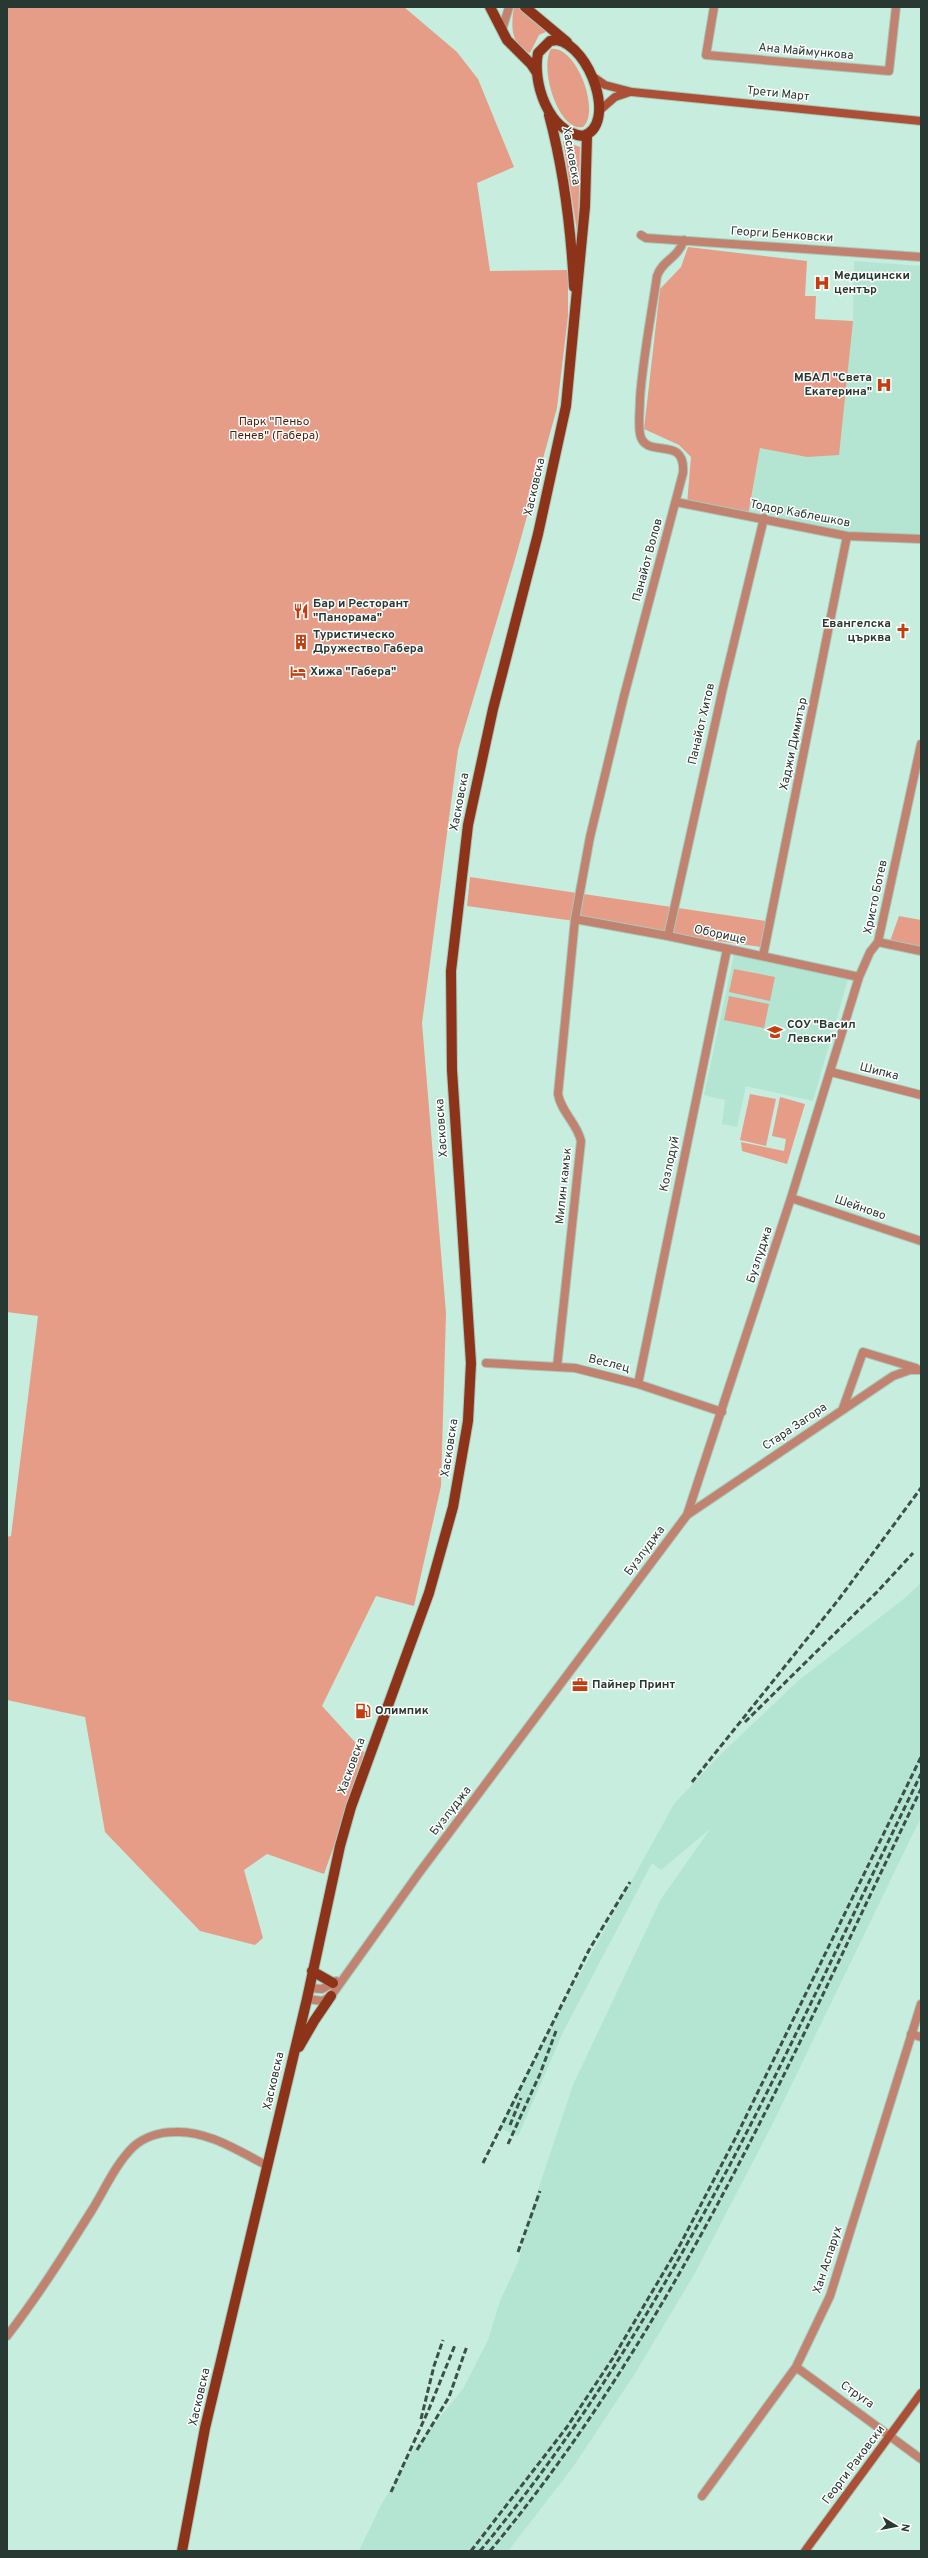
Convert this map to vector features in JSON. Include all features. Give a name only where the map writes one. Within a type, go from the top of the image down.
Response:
[{"type":"main road","points":[[490,7],[508,40],[531,64],[537,74]]},
{"type":"main road","points":[[525,7],[567,42],[580,55],[592,76],[599,111],[595,126],[587,135],[571,134],[548,111]]},
{"type":"main road","points":[[537,74],[537,61],[543,46],[557,40],[567,42]]},
{"type":"main road","name":"Хасковска","points":[[537,74],[556,141],[570,228],[575,326]]},
{"type":"main road","name":"Хасковска","points":[[182,2551],[210,2410],[351,1807],[435,1572],[453,1507],[468,1421],[470,1341],[456,1148],[450,1018],[451,971],[458,900],[468,825],[486,738],[558,446],[566,406],[586,206],[587,135]]},
{"type":"main road","points":[[312,1971],[333,1983]]},
{"type":"main road","points":[[290,2068],[302,2040],[331,1996]]},
{"type":"street","points":[[502,30],[509,7]]},
{"type":"street","name":"Ана Маймункова","points":[[714,7],[706,55],[889,71],[896,7]]},
{"type":"street","name":"Трети Март","points":[[592,76],[605,86],[632,92],[921,121]]},
{"type":"street","name":"Трети Март","points":[[599,111],[615,97],[632,92]]},
{"type":"street","name":"Георги Бенковски","points":[[642,236],[921,257]]},
{"type":"street","name":"Панайот Волов","points":[[575,919],[590,837],[610,753],[683,473],[682,455],[676,451],[653,447],[645,442],[640,437],[639,425],[641,382],[657,276],[660,269],[676,256],[684,240]]},
{"type":"street","name":"Тодор Каблешков","points":[[676,502],[764,518],[847,536],[921,539]]},
{"type":"street","name":"Панайот Хитов","points":[[668,936],[723,688],[764,518]]},
{"type":"street","name":"Хаджи Димитър","points":[[763,956],[847,536]]},
{"type":"street","name":"Христо Ботев","points":[[831,1072],[859,977],[870,952],[878,942],[921,744]]},
{"type":"street","name":"Оборище","points":[[575,919],[668,936],[859,977]]},
{"type":"street","name":"Милин камък","points":[[557,1367],[581,1141],[575,1126],[561,1106],[558,1094],[575,919]]},
{"type":"street","points":[[878,942],[921,951]]},
{"type":"street","name":"Козлодуй","points":[[638,1384],[727,949]]},
{"type":"street","name":"Шипка","points":[[831,1072],[921,1095]]},
{"type":"street","name":"Бузлуджа","points":[[331,1996],[344,1976],[687,1515],[722,1412],[831,1072]]},
{"type":"street","name":"Шейново","points":[[791,1198],[921,1241]]},
{"type":"street","points":[[843,1408],[864,1352],[921,1370]]},
{"type":"street","name":"Веслец","points":[[486,1363],[582,1370],[638,1384],[722,1412]]},
{"type":"street","name":"Стара Загора","points":[[687,1515],[843,1408],[900,1372],[921,1370]]},
{"type":"street","name":"Бузлуджа","points":[[309,1988],[322,1989],[344,1976]]},
{"type":"street","points":[[307,1999],[323,2001],[331,1996]]},
{"type":"street","name":"Хан Аспарух","points":[[702,2496],[796,2367],[830,2296],[921,2004]]},
{"type":"street","points":[[911,2034],[921,2037]]},
{"type":"street","points":[[7,2336],[39,2291],[93,2209],[113,2173],[133,2147],[147,2137],[162,2133],[190,2133],[219,2142],[268,2166]]},
{"type":"street","name":"Струга","points":[[796,2367],[892,2435],[921,2459]]},
{"type":"street","name":"Георги Раковски","points":[[805,2551],[892,2435],[921,2393]]},
{"type":"shaded area","name":"МБАЛ \"Света Екатерина\"","points":[[854,261],[921,266],[921,534],[855,534],[748,515],[760,448],[807,457],[853,321]]},
{"type":"shaded area","name":"СОУ \"Васил Левски\"","points":[[734,955],[848,979],[813,1101],[746,1086],[737,1127],[722,1124],[725,1100],[704,1095]]},
{"type":"shaded area","points":[[921,1583],[921,1817],[772,2125],[695,2273],[634,2375],[573,2467],[508,2551],[359,2551],[380,2507],[414,2449],[463,2389],[488,2340],[500,2301],[519,2260],[528,2220],[573,2085],[661,1899],[711,1828],[661,1870],[652,1863],[564,2030],[518,2136],[500,2128],[551,2027],[674,1804],[721,1754],[798,1681],[905,1598]]},
{"type":"green space","name":"Парк \"Пеньо Пенев\" (Габера)","points":[[7,7],[404,7],[457,52],[478,79],[514,167],[477,183],[490,271],[568,270],[568,316],[557,408],[514,563],[458,750],[422,1023],[446,1313],[441,1486],[414,1606],[376,1596],[322,1706],[364,1752],[360,1773],[324,1874],[267,1854],[244,1870],[263,1938],[255,1945],[200,1931],[105,1832],[85,1717],[7,1700],[7,1537],[11,1536],[38,1316],[7,1312]]},
{"type":"green space","points":[[514,7],[519,7],[548,31],[539,35],[530,53],[523,49],[515,40],[512,27]]},
{"type":"green space","points":[[551,49],[560,51],[569,57],[583,80],[589,108],[588,119],[583,127],[574,126],[566,119],[553,97],[547,69]]},
{"type":"green space","points":[[563,141],[580,147],[578,238]]},
{"type":"green space","points":[[688,247],[807,261],[805,296],[816,296],[815,319],[853,321],[839,455],[807,457],[760,448],[748,515],[687,504],[691,457],[679,445],[644,429],[660,289],[681,267]]},
{"type":"green space","points":[[470,877],[766,921],[761,947],[467,906]]},
{"type":"green space","points":[[899,916],[921,920],[921,951],[889,944]]},
{"type":"green space","points":[[734,969],[775,977],[770,1001],[729,992]]},
{"type":"green space","points":[[729,996],[769,1004],[764,1028],[724,1020]]},
{"type":"green space","points":[[750,1094],[776,1099],[766,1146],[740,1140]]},
{"type":"green space","points":[[780,1097],[805,1104],[787,1164],[742,1151],[741,1142],[784,1151],[786,1139],[772,1136]]},
{"type":"railway","points":[[692,1782],[839,1599],[921,1488]]},
{"type":"railway","points":[[745,1722],[878,1591],[913,1553]]},
{"type":"railway","points":[[471,2551],[567,2427],[613,2358],[681,2243],[736,2137],[921,1757]]},
{"type":"railway","points":[[480,2551],[549,2462],[612,2370],[670,2274],[724,2176],[775,2077],[921,1774]]},
{"type":"railway","points":[[490,2551],[557,2464],[619,2374],[676,2280],[728,2184],[778,2086],[827,1987],[921,1789]]},
{"type":"railway","points":[[483,2163],[589,1950],[630,1882]]},
{"type":"railway","points":[[508,2144],[540,2074],[556,2031]]},
{"type":"railway","points":[[510,2125],[521,2098]]},
{"type":"railway","points":[[518,2252],[540,2191]]},
{"type":"railway","points":[[421,2419],[434,2366],[443,2340]]},
{"type":"railway","points":[[391,2492],[429,2409],[455,2345]]},
{"type":"railway","points":[[417,2450],[449,2397],[467,2346]]},
{"type":"place","name":"Медицински център","points":[[822,283]]},
{"type":"place","name":"МБАЛ \"Света Екатерина\"","points":[[884,385]]},
{"type":"place","name":"Бар и Ресторант \"Панорама\"","points":[[301,611]]},
{"type":"place","name":"Евангелска църква","points":[[903,631]]},
{"type":"place","name":"Туристическо Дружество Габера","points":[[301,642]]},
{"type":"place","name":"Хижа \"Габера\"","points":[[298,672]]},
{"type":"place","name":"СОУ \"Васил Левски\"","points":[[775,1032]]},
{"type":"place","name":"Пайнер Принт","points":[[580,1685]]},
{"type":"place","name":"Олимпик","points":[[363,1711]]}]
